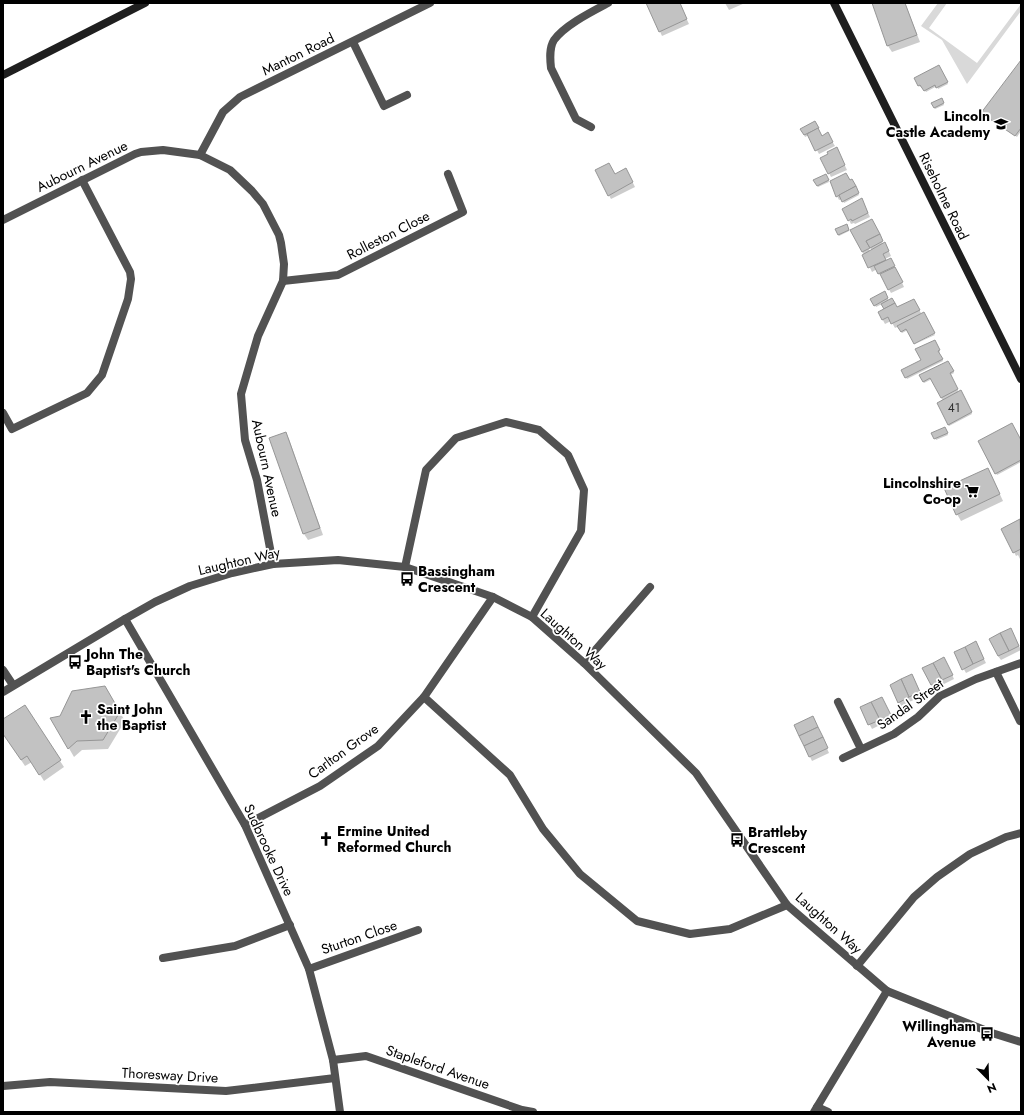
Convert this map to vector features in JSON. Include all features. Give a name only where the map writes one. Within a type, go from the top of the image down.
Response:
[{"type":"main road","points":[[3,75],[145,3]]},
{"type":"main road","name":"Riseholme Road","points":[[834,3],[1021,379]]},
{"type":"street","name":"Manton Road","points":[[200,155],[223,112],[240,97],[430,3]]},
{"type":"street","points":[[591,127],[576,119],[551,68],[551,50],[554,41],[565,29],[608,3]]},
{"type":"street","points":[[353,42],[384,106],[406,95]]},
{"type":"street","name":"Aubourn Avenue","points":[[3,220],[141,152],[163,150],[200,155],[230,170],[252,190],[263,204],[282,243],[284,264],[283,282],[258,336],[241,394],[245,440],[256,480],[273,564]]},
{"type":"street","name":"Rolleston Close","points":[[283,282],[338,274],[463,212],[448,174]]},
{"type":"street","points":[[3,413],[12,429],[87,393],[102,375],[128,299],[132,279],[130,272],[82,180]]},
{"type":"street","points":[[405,567],[426,470],[456,438],[506,422],[539,430],[568,455],[584,490],[581,530],[532,617]]},
{"type":"street","name":"Laughton Way","points":[[3,692],[12,685],[155,602],[190,586],[232,573],[273,564],[338,560],[405,567],[493,597],[532,617],[584,663],[696,773],[787,905],[857,966],[887,991],[992,1033],[1021,1042]]},
{"type":"street","points":[[584,663],[650,587]]},
{"type":"street","name":"Carlton Grove","points":[[245,825],[320,786],[378,746],[424,698],[493,597]]},
{"type":"street","name":"Sudbrooke Drive","points":[[125,619],[245,825],[309,968],[333,1060],[340,1112]]},
{"type":"street","name":"Sandal Street","points":[[843,758],[894,734],[918,717],[940,696],[976,679],[1021,663]]},
{"type":"street","points":[[3,670],[12,685]]},
{"type":"street","points":[[996,672],[1020,721]]},
{"type":"street","points":[[424,698],[510,775],[543,829],[580,874],[637,921],[690,934],[730,929],[787,905]]},
{"type":"street","points":[[838,702],[861,749]]},
{"type":"street","points":[[857,966],[914,897],[937,877],[970,854],[1006,837],[1021,833]]},
{"type":"street","points":[[163,958],[235,946],[290,925]]},
{"type":"street","name":"Sturton Close","points":[[309,968],[418,930]]},
{"type":"street","points":[[828,1112],[815,1109],[887,991]]},
{"type":"street","name":"Stapleford Avenue","points":[[333,1060],[366,1056],[522,1110],[533,1112]]},
{"type":"street","name":"Thoresway Drive","points":[[3,1086],[50,1082],[226,1091],[335,1078]]},
{"type":"shaded area","points":[[938,3],[947,3],[929,28],[977,63],[1021,4],[1021,11],[967,84],[942,40],[921,26]]},
{"type":"building","points":[[646,3],[680,3],[687,19],[659,32]]},
{"type":"building","points":[[872,3],[905,3],[917,35],[887,46]]},
{"type":"building","points":[[1021,60],[1021,128],[1015,136],[981,113]]},
{"type":"building","points":[[939,65],[948,82],[936,88],[935,85],[924,91],[920,85],[918,86],[914,78]]},
{"type":"building","points":[[942,98],[944,103],[934,108],[931,103]]},
{"type":"building","points":[[815,121],[819,128],[804,135],[800,129]]},
{"type":"building","points":[[818,128],[822,136],[828,132],[833,142],[815,151],[807,134]]},
{"type":"building","points":[[837,147],[845,165],[828,174],[820,158],[828,154],[827,152]]},
{"type":"building","points":[[609,163],[615,174],[626,168],[633,182],[608,196],[595,170]]},
{"type":"building","points":[[846,173],[856,186],[836,197],[830,181]]},
{"type":"building","points":[[826,174],[829,180],[817,186],[813,180]]},
{"type":"building","points":[[856,186],[859,193],[842,202],[839,195]]},
{"type":"building","points":[[862,198],[868,213],[852,221],[851,219],[848,221],[842,209]]},
{"type":"building","points":[[872,219],[880,234],[866,241],[870,248],[862,252],[850,230]]},
{"type":"building","points":[[847,224],[849,230],[838,235],[835,229]]},
{"type":"building","points":[[880,234],[883,241],[870,248],[866,241]]},
{"type":"building","points":[[885,242],[889,251],[883,254],[886,260],[868,268],[862,255]]},
{"type":"building","points":[[891,258],[895,266],[878,274],[874,266]]},
{"type":"building","points":[[895,267],[903,282],[888,290],[880,274]]},
{"type":"building","points":[[885,291],[888,298],[874,306],[870,299]]},
{"type":"building","points":[[892,298],[895,303],[884,309],[881,304]]},
{"type":"building","points":[[914,299],[920,310],[891,324],[888,317],[882,320],[878,312],[895,303],[897,307]]},
{"type":"building","points":[[924,312],[935,333],[914,344],[906,329],[901,332],[897,326]]},
{"type":"building","points":[[935,340],[940,350],[938,351],[943,359],[905,378],[901,370],[921,360],[915,349]]},
{"type":"building","points":[[948,361],[954,371],[950,373],[958,389],[941,398],[930,378],[923,382],[919,375]]},
{"type":"building","points":[[961,390],[972,412],[948,425],[937,403]]},
{"type":"building","points":[[1012,423],[1021,440],[1021,460],[995,474],[978,441]]},
{"type":"building","points":[[945,427],[948,433],[934,439],[931,433]]},
{"type":"building","points":[[286,432],[320,528],[303,534],[269,438]]},
{"type":"building","name":"Lincolnshire Co-op","points":[[988,468],[1000,494],[956,515],[944,488]]},
{"type":"building","points":[[1020,519],[1021,549],[1013,553],[1001,529]]},
{"type":"building","points":[[1011,628],[1019,646],[1009,651],[1000,633]]},
{"type":"building","points":[[1000,633],[1009,651],[998,656],[989,639]]},
{"type":"building","points":[[976,641],[984,659],[973,664],[965,647]]},
{"type":"building","points":[[965,647],[973,664],[962,670],[954,652]]},
{"type":"building","points":[[944,657],[953,675],[942,680],[933,663]]},
{"type":"building","points":[[933,663],[942,680],[931,685],[922,668]]},
{"type":"building","points":[[912,674],[920,692],[909,697],[901,679]]},
{"type":"building","points":[[901,679],[909,697],[898,703],[890,685]]},
{"type":"building","name":"Saint John the Baptist","points":[[105,686],[120,712],[103,740],[77,741],[68,749],[50,718],[60,716],[72,691]]},
{"type":"building","points":[[882,697],[891,715],[880,720],[871,702]]},
{"type":"building","points":[[871,702],[880,720],[868,725],[860,707]]},
{"type":"building","points":[[25,705],[61,760],[39,775],[27,756],[21,760],[3,734],[3,719]]},
{"type":"building","points":[[813,716],[818,727],[799,736],[794,725]]},
{"type":"building","points":[[818,727],[823,737],[804,746],[799,736]]},
{"type":"building","points":[[823,737],[828,748],[809,757],[804,746]]},
{"type":"place","name":"Lincoln Castle Academy","points":[[1001,124]]},
{"type":"place","name":"Lincolnshire Co-op","points":[[972,491]]},
{"type":"place","name":"Bassingham Crescent","points":[[407,579]]},
{"type":"place","name":"John The Baptist's Church","points":[[75,662]]},
{"type":"place","name":"Saint John the Baptist","points":[[86,717]]},
{"type":"place","name":"Ermine United Reformed Church","points":[[326,839]]},
{"type":"place","name":"Brattleby Crescent","points":[[737,840]]},
{"type":"place","name":"Willingham Avenue","points":[[987,1034]]}]
